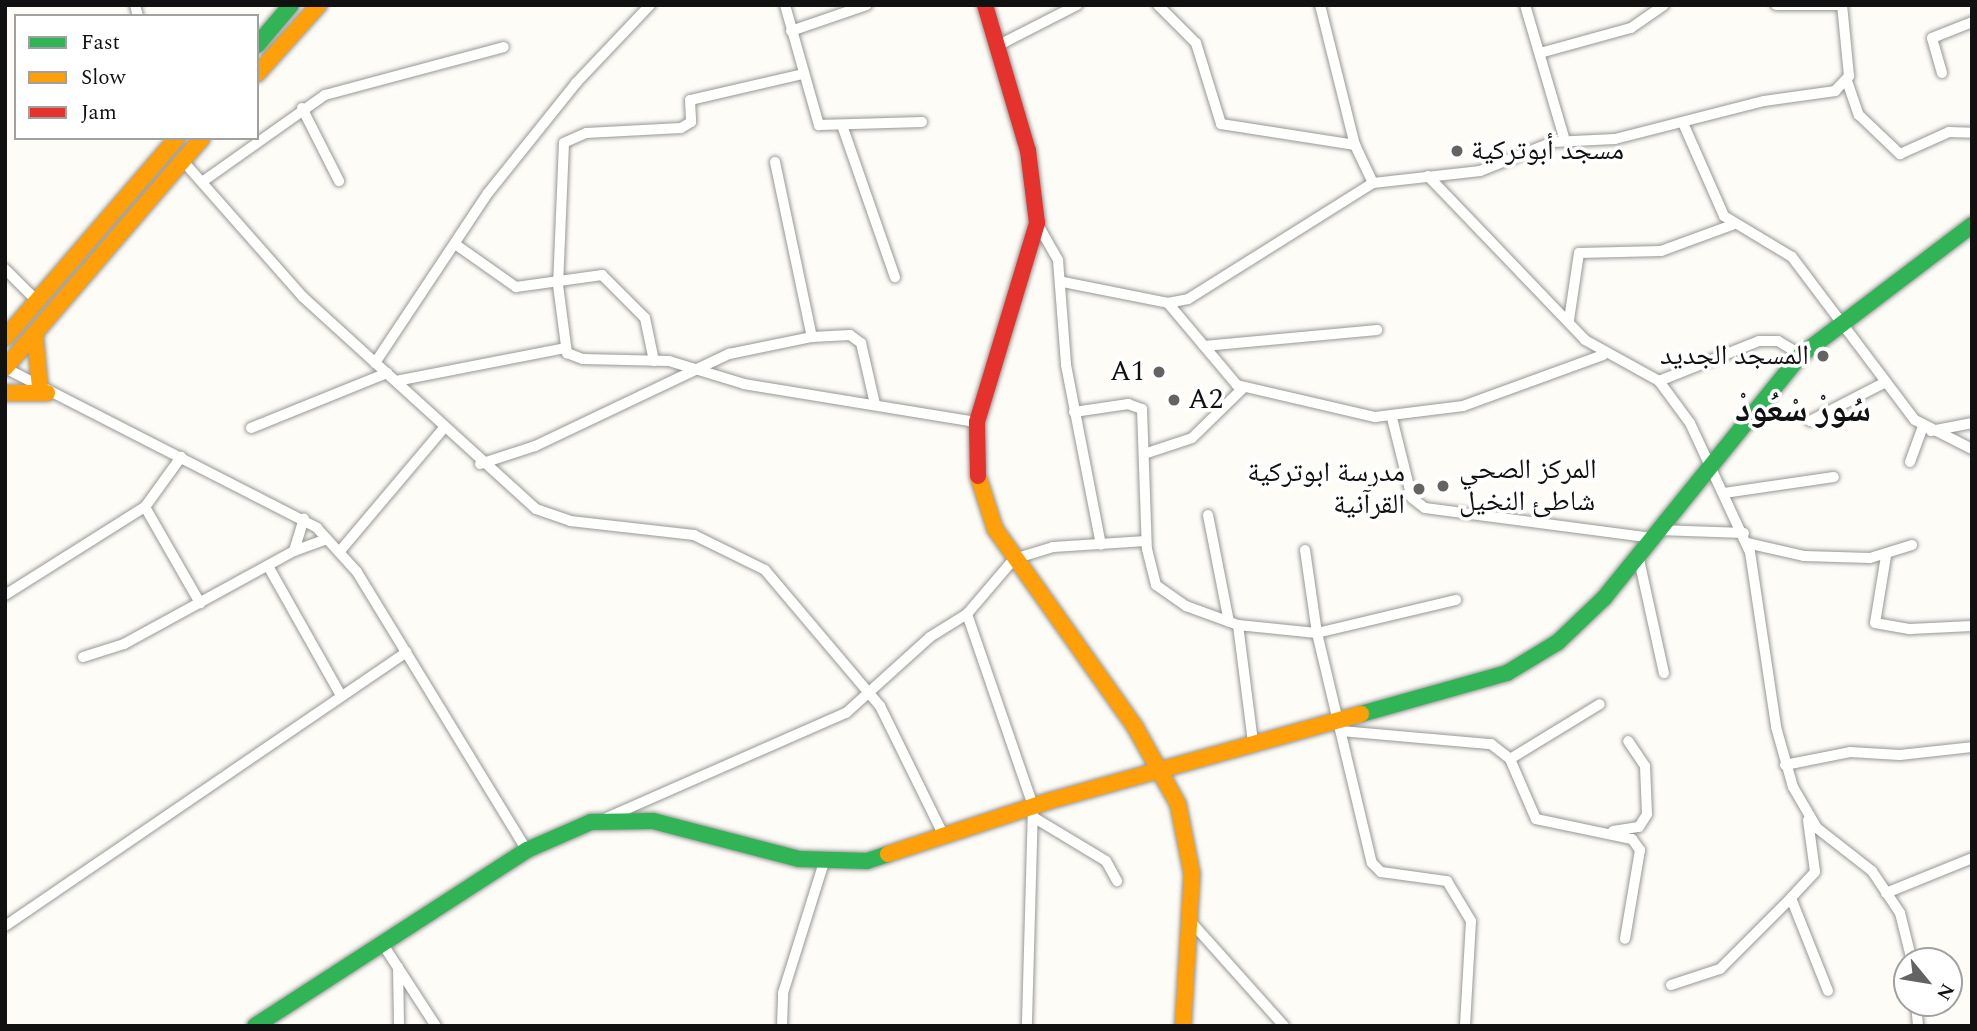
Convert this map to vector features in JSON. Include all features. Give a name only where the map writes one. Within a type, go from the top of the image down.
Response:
[{"type":"street","points":[[259,43],[291,5]]},
{"type":"street","points":[[259,72],[318,5]]},
{"type":"street","points":[[375,363],[455,244],[538,129],[650,5]]},
{"type":"street","points":[[785,5],[819,125],[843,128],[922,122]]},
{"type":"street","points":[[792,32],[867,5]]},
{"type":"street","points":[[985,5],[1028,150],[1037,223],[1063,282],[1074,412],[1101,545]]},
{"type":"street","points":[[999,45],[1077,5]]},
{"type":"street","points":[[1158,5],[1196,43],[1221,124],[1355,145]]},
{"type":"street","points":[[1320,5],[1355,145],[1373,183]]},
{"type":"street","points":[[1525,5],[1565,141]]},
{"type":"street","points":[[1540,53],[1631,28],[1664,5]]},
{"type":"street","points":[[1776,5],[1842,5],[1847,81],[1859,115],[1900,153],[1949,132],[1972,133]]},
{"type":"street","points":[[1942,73],[1931,38],[1972,22]]},
{"type":"street","points":[[259,139],[325,95],[504,47]]},
{"type":"street","points":[[565,348],[558,285],[562,154],[570,136],[681,128],[691,122],[690,100],[803,74]]},
{"type":"street","points":[[1063,282],[1168,303],[1188,299],[1373,183],[1480,171],[1565,141],[1615,139],[1684,124],[1764,101],[1835,91],[1847,81]]},
{"type":"street","points":[[302,108],[339,181]]},
{"type":"street","points":[[1684,124],[1732,225],[1784,249],[1884,383],[1927,429],[1972,449]]},
{"type":"street","points":[[843,128],[895,277]]},
{"type":"street","points":[[8,333],[175,140]]},
{"type":"street","points":[[200,140],[5,368],[43,390],[304,519],[340,551],[527,850]]},
{"type":"street","points":[[202,181],[258,140]]},
{"type":"street","points":[[183,161],[303,297],[391,377],[480,464],[554,517],[694,535],[751,561],[787,592],[870,695],[944,836]]},
{"type":"street","points":[[775,162],[812,337]]},
{"type":"street","points":[[1428,176],[1603,355],[1659,381],[1709,462],[1745,538],[1785,765],[1807,814],[1815,872],[1720,970],[1671,985]]},
{"type":"street","points":[[1037,223],[976,422],[982,495],[1014,559],[1162,768],[1188,838],[1192,923],[1183,1026]]},
{"type":"street","points":[[1569,320],[1579,253],[1661,251],[1732,225]]},
{"type":"street","points":[[604,819],[653,821],[824,862],[867,861],[1252,742],[1338,726],[1480,685],[1536,658],[1604,598],[1709,462],[1801,355],[1972,225]]},
{"type":"street","points":[[455,244],[516,286],[558,285],[595,273],[611,281],[645,318],[654,361]]},
{"type":"street","points":[[5,269],[37,301]]},
{"type":"street","points":[[1168,303],[1243,388],[1392,418],[1462,406],[1603,355]]},
{"type":"street","points":[[1204,346],[1377,331]]},
{"type":"street","points":[[35,335],[43,390]]},
{"type":"street","points":[[480,464],[535,446],[729,354],[812,337],[850,335],[862,343],[875,404]]},
{"type":"street","points":[[1659,381],[1759,341],[1778,341],[1801,355]]},
{"type":"street","points":[[251,428],[391,377],[565,348],[583,359],[654,361],[698,368],[744,384],[976,422]]},
{"type":"street","points":[[1810,421],[1884,383]]},
{"type":"street","points":[[1147,453],[1192,438],[1243,388]]},
{"type":"street","points":[[5,393],[43,390]]},
{"type":"street","points":[[1074,412],[1135,405],[1146,421],[1146,541],[1162,592],[1233,623],[1317,633],[1456,600]]},
{"type":"street","points":[[1392,418],[1412,499],[1426,508],[1655,534],[1745,538],[1804,556],[1886,556],[1912,545]]},
{"type":"street","points":[[1927,429],[1972,423]]},
{"type":"street","points":[[340,551],[444,428]]},
{"type":"street","points":[[1910,462],[1927,429]]},
{"type":"street","points":[[5,595],[145,508],[181,457]]},
{"type":"street","points":[[1724,493],[1834,477]]},
{"type":"street","points":[[145,508],[201,603]]},
{"type":"street","points":[[1208,515],[1233,623],[1252,742]]},
{"type":"street","points":[[294,551],[304,519]]},
{"type":"street","points":[[83,657],[124,644],[294,551],[327,539]]},
{"type":"street","points":[[255,1026],[527,850],[604,819],[651,793],[826,725],[870,695],[930,637],[967,614],[1014,559],[1054,547],[1146,541]]},
{"type":"street","points":[[1304,550],[1317,633],[1338,726],[1376,869],[1447,881],[1471,922],[1465,1026]]},
{"type":"street","points":[[1638,555],[1664,673]]},
{"type":"street","points":[[1886,556],[1875,623],[1910,629],[1972,626]]},
{"type":"street","points":[[268,566],[340,694]]},
{"type":"street","points":[[967,614],[1033,811],[1027,1026]]},
{"type":"street","points":[[5,926],[405,652]]},
{"type":"street","points":[[1510,759],[1600,704]]},
{"type":"street","points":[[1338,726],[1393,740],[1480,741],[1510,759],[1536,820],[1612,831],[1639,827],[1647,814],[1645,766],[1628,741]]},
{"type":"street","points":[[1785,765],[1850,752],[1900,755],[1971,747],[1972,759]]},
{"type":"street","points":[[1033,811],[1106,861],[1117,881]]},
{"type":"street","points":[[1807,814],[1864,863],[1900,913],[1908,947]]},
{"type":"street","points":[[1612,831],[1640,849],[1625,939]]},
{"type":"street","points":[[1886,892],[1972,858]]},
{"type":"street","points":[[782,1026],[783,993],[824,862]]},
{"type":"street","points":[[1791,898],[1828,991]]},
{"type":"street","points":[[1192,923],[1284,1026]]},
{"type":"street","points":[[382,943],[436,1026]]},
{"type":"street","points":[[398,967],[399,1026]]},
{"type":"traffic: fast","points":[[259,43],[291,5]]},
{"type":"traffic: fast","points":[[1361,714],[1507,673],[1558,642],[1604,598],[1801,355],[1972,225]]},
{"type":"traffic: fast","points":[[255,1026],[527,850],[591,822],[653,821],[799,859],[867,861],[888,854]]},
{"type":"traffic: slow","points":[[259,72],[319,5]]},
{"type":"traffic: slow","points":[[5,338],[175,140]]},
{"type":"traffic: slow","points":[[5,368],[200,140]]},
{"type":"traffic: slow","points":[[35,335],[40,388]]},
{"type":"traffic: slow","points":[[5,393],[47,393]]},
{"type":"traffic: slow","points":[[978,476],[995,529],[1135,727],[1178,804],[1192,874],[1183,1026]]},
{"type":"traffic: slow","points":[[888,854],[1049,801],[1361,714]]},
{"type":"traffic: jam","points":[[978,476],[977,422],[1037,223],[1028,151],[985,5]]},
{"type":"place","name":"مسجد أبوتركية","points":[[1457,151]]},
{"type":"place","name":"المسجد الجديد","points":[[1823,356]]},
{"type":"place","name":"A1","points":[[1159,372]]},
{"type":"place","name":"A2","points":[[1174,400]]},
{"type":"place","name":"المركز الصحي شاطئ النخيل","points":[[1443,486]]},
{"type":"place","name":"مدرسة ابوتركية القرآنية","points":[[1419,489]]},
{"type":"district","name":"سُورْ سْعُودْ","points":[[1803,411]]}]
